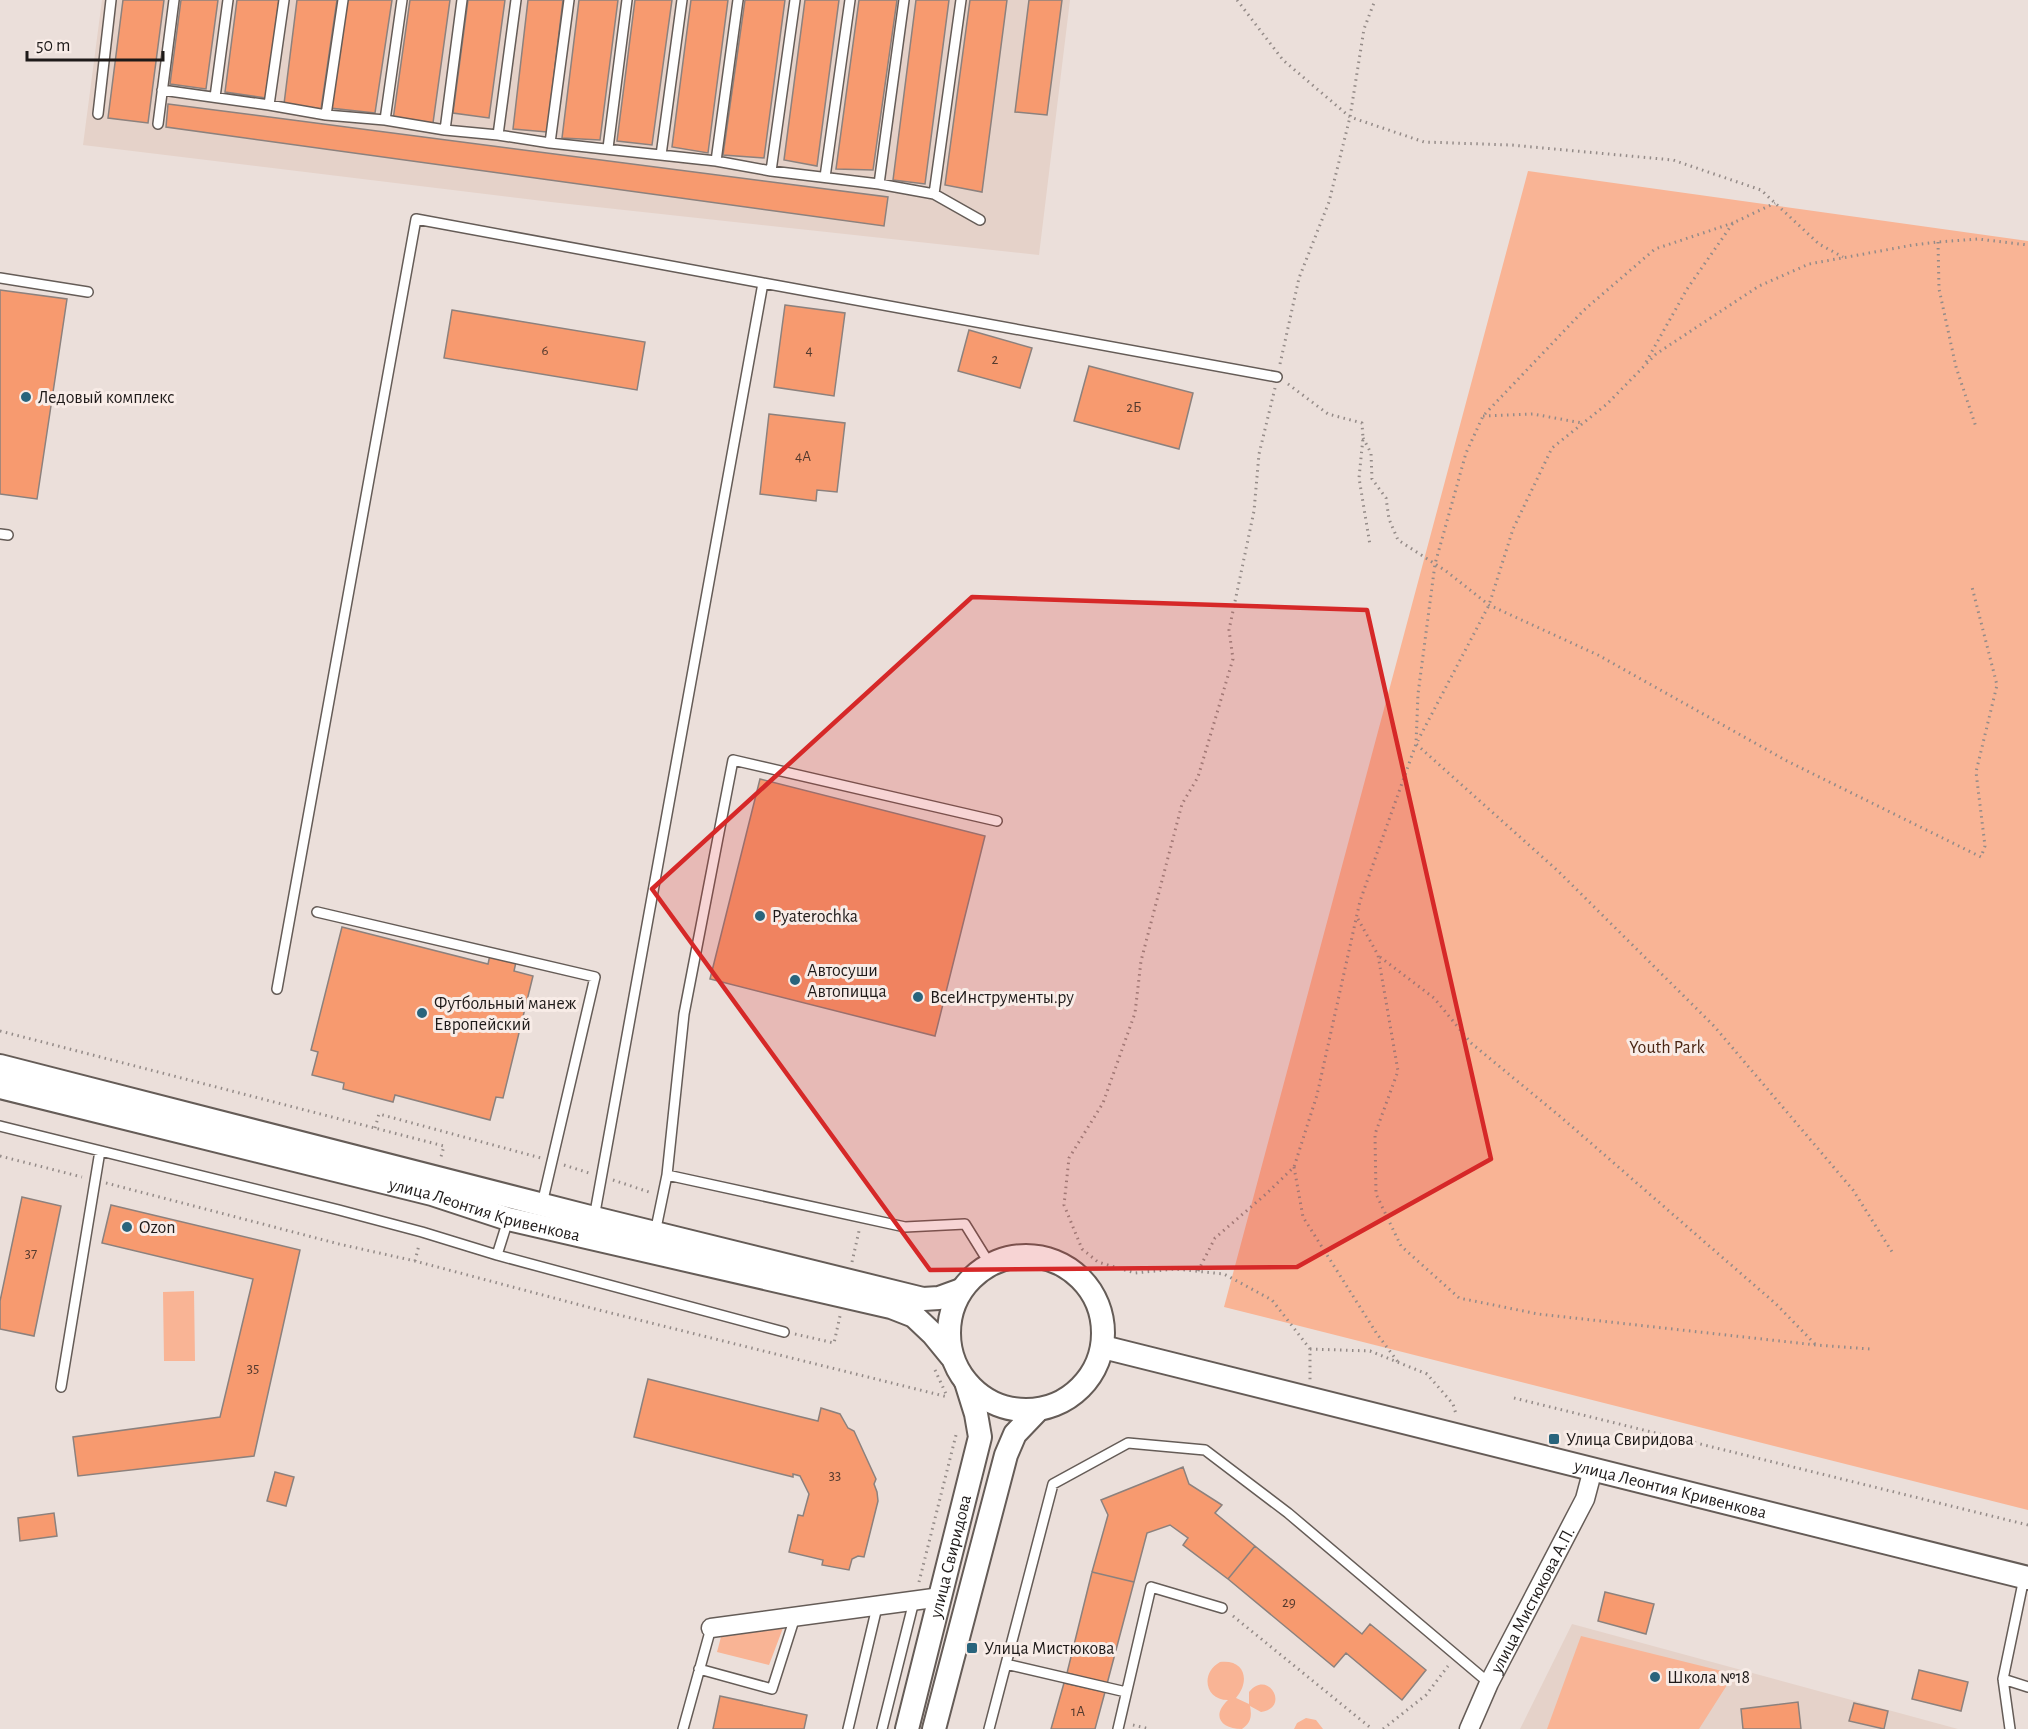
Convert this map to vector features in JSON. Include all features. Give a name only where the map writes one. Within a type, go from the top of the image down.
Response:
[{"type":"street","name":"улица Леонтия Кривенкова","points":[[0,1066],[594,1218],[923,1299],[939,1298],[961,1290]]},
{"type":"street","name":"улица Леонтия Кривенкова","points":[[0,1087],[432,1194],[508,1219],[891,1306],[914,1316],[933,1334],[943,1362]]},
{"type":"street","points":[[1010,1257],[1038,1257],[1066,1267],[1092,1292],[1103,1322],[1103,1347],[1096,1367],[1083,1387],[1057,1405],[1036,1412],[994,1402],[943,1362],[950,1310],[961,1290],[979,1271],[991,1266],[1010,1257]]},
{"type":"street","name":"улица Леонтия Кривенкова","points":[[1103,1347],[2026,1577]]},
{"type":"street","name":"улица Свиридова","points":[[907,1729],[980,1437],[966,1382]]},
{"type":"street","name":"улица Свиридова","points":[[934,1729],[1006,1455],[1015,1434],[1036,1412]]},
{"type":"street","name":"улица Мистюкова А.П.","points":[[1469,1729],[1489,1683],[1585,1498],[1593,1468]]},
{"type":"street","points":[[711,1628],[941,1597]]},
{"type":"lane","points":[[98,114],[111,0]]},
{"type":"lane","points":[[158,124],[174,0]]},
{"type":"lane","points":[[215,97],[228,0]]},
{"type":"lane","points":[[269,105],[284,0]]},
{"type":"lane","points":[[326,115],[343,0]]},
{"type":"lane","points":[[384,120],[402,0]]},
{"type":"lane","points":[[445,130],[462,0]]},
{"type":"lane","points":[[498,135],[516,0]]},
{"type":"lane","points":[[550,143],[569,0]]},
{"type":"lane","points":[[608,148],[627,0]]},
{"type":"lane","points":[[661,155],[682,0]]},
{"type":"lane","points":[[716,161],[738,0]]},
{"type":"lane","points":[[771,171],[795,0]]},
{"type":"lane","points":[[825,177],[850,0]]},
{"type":"lane","points":[[879,184],[904,0]]},
{"type":"lane","points":[[934,194],[961,0]]},
{"type":"lane","points":[[162,90],[326,115],[384,120],[550,143],[716,161],[771,171],[879,184],[934,194],[980,220]]},
{"type":"lane","points":[[277,989],[416,219],[1277,377]]},
{"type":"lane","points":[[0,278],[88,292]]},
{"type":"lane","points":[[594,1218],[763,283]]},
{"type":"lane","points":[[654,1233],[667,1175],[684,1014],[733,760],[998,821]]},
{"type":"lane","points":[[317,912],[595,977],[542,1204]]},
{"type":"lane","points":[[0,1126],[339,1210],[496,1255],[784,1332]]},
{"type":"lane","points":[[61,1387],[100,1151]]},
{"type":"lane","points":[[667,1175],[905,1227],[965,1224],[991,1266]]},
{"type":"lane","points":[[496,1255],[508,1219]]},
{"type":"lane","points":[[989,1729],[1053,1484],[1128,1443],[1205,1449],[1288,1513],[1489,1683]]},
{"type":"lane","points":[[2010,1729],[2003,1679],[2026,1577]]},
{"type":"lane","points":[[1119,1725],[1151,1587],[1222,1608]]},
{"type":"lane","points":[[882,1729],[914,1601]]},
{"type":"lane","points":[[848,1729],[877,1607]]},
{"type":"lane","points":[[699,1669],[772,1689],[795,1617]]},
{"type":"lane","points":[[683,1729],[711,1628]]},
{"type":"lane","points":[[1006,1664],[1126,1692]]},
{"type":"lane","points":[[2003,1679],[2028,1687]]},
{"type":"path","points":[[1237,0],[1283,60],[1350,117],[1424,142],[1511,145],[1673,160],[1761,190],[1819,244],[1844,257]]},
{"type":"path","points":[[1306,1399],[1311,1374],[1310,1349],[1272,1300],[1224,1274],[1175,1269],[1135,1273],[1098,1262],[1082,1249],[1064,1204],[1069,1158],[1103,1103],[1135,1013],[1141,961],[1182,804],[1198,777],[1233,659],[1229,630],[1254,511],[1259,454],[1299,278],[1329,202],[1350,117],[1364,29],[1376,0]]},
{"type":"path","points":[[1416,744],[1418,694],[1435,564],[1466,453],[1482,416],[1584,310],[1654,249],[1733,223],[1775,202]]},
{"type":"path","points":[[1643,368],[1688,289],[1733,223]]},
{"type":"path","points":[[1398,1362],[1377,1334],[1303,1217],[1294,1167],[1317,1095],[1360,901],[1416,744],[1489,605],[1513,529],[1552,448],[1606,404],[1656,354],[1759,286],[1809,264],[1938,242],[1978,239],[2028,245]]},
{"type":"path","points":[[1938,242],[1939,289],[1956,367],[1976,427]]},
{"type":"path","points":[[1277,377],[1328,414],[1362,423],[1363,438],[1359,478],[1370,544]]},
{"type":"path","points":[[1482,416],[1533,414],[1582,423]]},
{"type":"path","points":[[1363,438],[1371,453],[1372,479],[1386,498],[1389,519],[1398,540],[1435,564],[1489,605],[1598,655],[1787,760],[1981,857],[1985,846],[1976,772],[1997,685],[1972,587]]},
{"type":"path","points":[[1416,744],[1559,872],[1714,1026],[1853,1190],[1894,1255]]},
{"type":"path","points":[[1357,918],[1378,956],[1398,1071],[1375,1134],[1376,1194],[1401,1246],[1459,1298],[1538,1314],[1870,1349]]},
{"type":"path","points":[[1378,956],[1434,998],[1472,1043],[1759,1289],[1816,1345]]},
{"type":"path","points":[[375,1128],[379,1114],[552,1161],[663,1196]]},
{"type":"path","points":[[0,1156],[599,1310],[947,1396]]},
{"type":"path","points":[[1198,1271],[1215,1238],[1294,1167]]},
{"type":"path","points":[[784,1332],[834,1343],[841,1314]]},
{"type":"path","points":[[1310,1349],[1370,1351],[1427,1374],[1453,1404],[1461,1436]]},
{"type":"path","points":[[943,1362],[947,1396],[951,1405]]},
{"type":"path","points":[[1514,1398],[2028,1525]]},
{"type":"path","points":[[914,1601],[960,1423]]},
{"type":"path","points":[[1222,1608],[1372,1729]]},
{"type":"path","points":[[1383,1729],[1426,1695],[1456,1655]]},
{"type":"path","points":[[1119,1725],[1150,1729]]},
{"type":"highlighted area","points":[[972,597],[1367,610],[1491,1159],[1297,1267],[930,1270],[652,889]]},
{"type":"shaded area","points":[[102,0],[1070,0],[1039,255],[551,202],[83,145]]},
{"type":"shaded area","name":"Школа №18","points":[[1572,1624],[1958,1729],[1520,1729]]},
{"type":"green space","name":"Youth Park","points":[[1528,171],[2028,241],[2028,1510],[1224,1307]]},
{"type":"green space","points":[[194,1291],[195,1361],[164,1361],[163,1292]]},
{"type":"green space","points":[[783,1628],[769,1665],[717,1652],[721,1637]]},
{"type":"green space","points":[[1581,1636],[1734,1674],[1699,1729],[1547,1729]]},
{"type":"green space","points":[[1220,1662],[1235,1664],[1243,1673],[1243,1685],[1236,1698],[1249,1704],[1249,1692],[1263,1684],[1269,1687],[1275,1698],[1270,1709],[1261,1712],[1250,1706],[1250,1719],[1242,1729],[1224,1724],[1219,1716],[1228,1700],[1214,1696],[1208,1685],[1210,1673]]},
{"type":"green space","points":[[1306,1718],[1316,1720],[1323,1729],[1294,1729],[1297,1723]]},
{"type":"building","points":[[123,0],[164,0],[148,123],[108,118]]},
{"type":"building","points":[[181,0],[218,0],[206,89],[170,84]]},
{"type":"building","points":[[237,0],[279,0],[266,98],[225,92]]},
{"type":"building","points":[[297,0],[337,0],[321,109],[284,104]]},
{"type":"building","points":[[346,0],[392,0],[375,113],[330,108]]},
{"type":"building","points":[[410,0],[450,0],[433,123],[393,120]]},
{"type":"building","points":[[468,0],[505,0],[489,118],[453,113]]},
{"type":"building","points":[[528,0],[563,0],[547,132],[513,129]]},
{"type":"building","points":[[579,0],[618,0],[600,140],[562,138]]},
{"type":"building","points":[[635,0],[672,0],[652,145],[617,141]]},
{"type":"building","points":[[691,0],[728,0],[708,153],[672,147]]},
{"type":"building","points":[[745,0],[785,0],[764,158],[723,155]]},
{"type":"building","points":[[805,0],[839,0],[817,166],[784,160]]},
{"type":"building","points":[[859,0],[897,0],[873,170],[836,169]]},
{"type":"building","points":[[916,0],[949,0],[925,184],[893,180]]},
{"type":"building","points":[[970,0],[1007,0],[982,192],[945,185]]},
{"type":"building","points":[[1029,0],[1062,0],[1047,115],[1015,112]]},
{"type":"building","points":[[168,104],[888,197],[884,226],[166,127]]},
{"type":"building","name":"Ледовый комплекс","points":[[0,290],[67,299],[37,499],[0,494]]},
{"type":"building","points":[[785,305],[845,313],[834,396],[774,387]]},
{"type":"building","points":[[452,310],[645,342],[637,390],[444,358]]},
{"type":"building","points":[[969,330],[1032,348],[1020,388],[958,371]]},
{"type":"building","points":[[1089,366],[1193,393],[1179,449],[1074,421]]},
{"type":"building","points":[[769,414],[845,423],[837,492],[817,490],[816,501],[760,494]]},
{"type":"building","points":[[760,779],[985,836],[935,1036],[710,979]]},
{"type":"building","name":"Футбольный манеж Европейский","points":[[342,927],[488,964],[490,955],[516,962],[514,971],[533,976],[503,1098],[496,1097],[490,1120],[395,1095],[393,1102],[343,1089],[344,1083],[312,1075],[318,1052],[311,1050]]},
{"type":"building","points":[[22,1197],[61,1206],[34,1336],[0,1329],[0,1301]]},
{"type":"building","points":[[111,1205],[300,1250],[254,1456],[78,1476],[73,1437],[220,1417],[253,1279],[102,1243]]},
{"type":"building","points":[[648,1379],[818,1421],[821,1408],[840,1414],[848,1428],[854,1431],[876,1479],[874,1484],[878,1501],[864,1557],[858,1556],[852,1559],[849,1570],[822,1565],[823,1560],[789,1552],[798,1515],[803,1516],[809,1494],[800,1476],[793,1474],[793,1477],[634,1437]]},
{"type":"building","points":[[1183,1467],[1189,1484],[1222,1505],[1215,1513],[1255,1546],[1228,1579],[1183,1545],[1188,1538],[1170,1525],[1147,1533],[1134,1582],[1092,1572],[1108,1515],[1101,1500]]},
{"type":"building","points":[[275,1472],[294,1477],[286,1506],[267,1501]]},
{"type":"building","points":[[54,1513],[57,1536],[20,1541],[18,1518]]},
{"type":"building","points":[[1255,1546],[1362,1634],[1370,1624],[1426,1670],[1402,1700],[1346,1653],[1334,1667],[1228,1579]]},
{"type":"building","points":[[1092,1572],[1134,1582],[1107,1684],[1067,1673]]},
{"type":"building","points":[[1605,1592],[1654,1604],[1646,1634],[1598,1621]]},
{"type":"building","points":[[1919,1670],[1968,1682],[1961,1711],[1912,1699]]},
{"type":"building","points":[[1064,1683],[1105,1692],[1095,1729],[1051,1729]]},
{"type":"building","points":[[720,1696],[807,1715],[804,1729],[713,1729]]},
{"type":"building","points":[[1798,1702],[1801,1729],[1743,1729],[1741,1709]]},
{"type":"building","points":[[1854,1703],[1888,1711],[1884,1729],[1849,1721]]},
{"type":"place","name":"Ледовый комплекс","points":[[26,397]]},
{"type":"place","name":"Pyaterochka","points":[[760,916]]},
{"type":"place","name":"Автосуши Автопицца","points":[[795,980]]},
{"type":"place","name":"ВсеИнструменты.ру","points":[[918,997]]},
{"type":"place","name":"Футбольный манеж Европейский","points":[[422,1013]]},
{"type":"place","name":"Ozon","points":[[127,1227]]},
{"type":"place","name":"Улица Свиридова","points":[[1554,1439]]},
{"type":"place","name":"Улица Мистюкова","points":[[972,1648]]},
{"type":"place","name":"Школа №18","points":[[1655,1677]]}]
